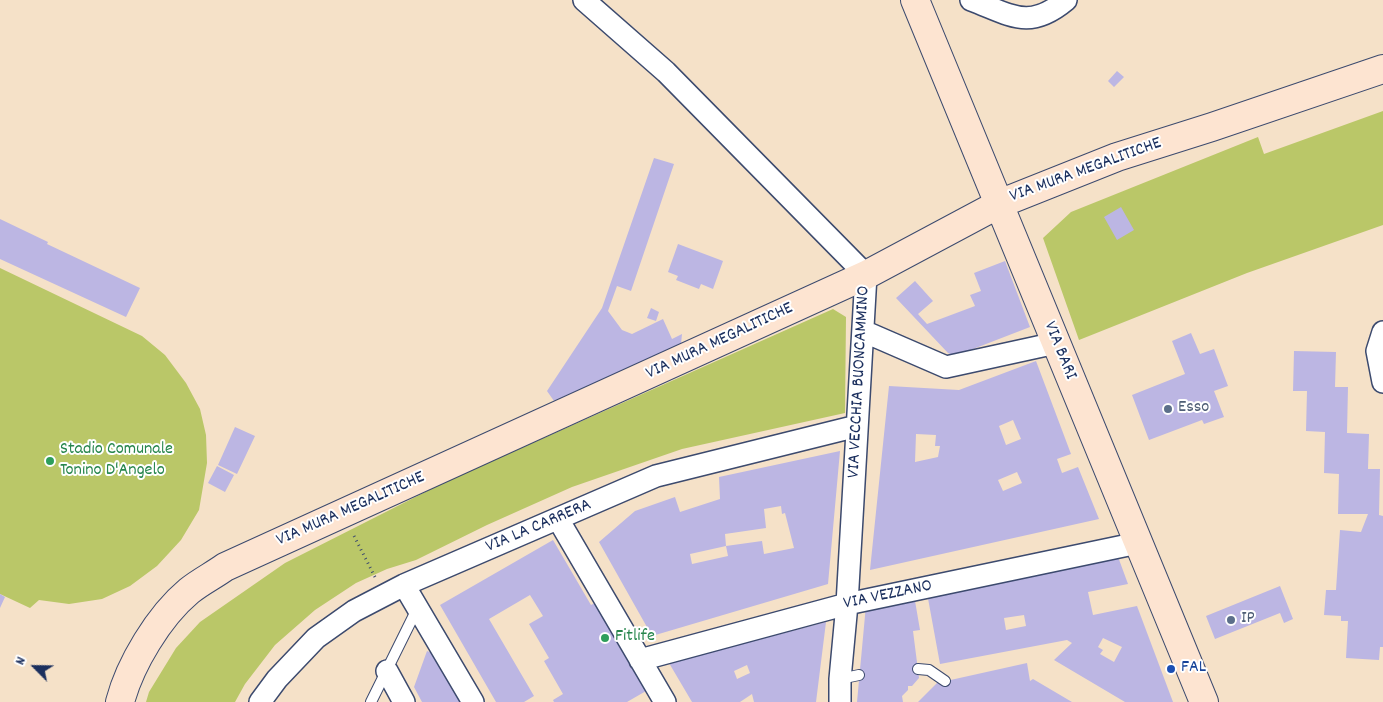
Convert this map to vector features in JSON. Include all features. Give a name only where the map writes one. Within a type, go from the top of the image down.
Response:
[{"type":"main road","name":"VIA BARI","points":[[916,0],[998,204],[1204,702]]},
{"type":"main road","name":"VIA MURA MEGALITICHE","points":[[120,702],[123,688],[139,654],[163,619],[189,591],[225,567],[866,275],[998,204],[1117,157],[1383,69]]},
{"type":"street","name":"VIA VECCHIA BUONCAMMINO","points":[[584,0],[666,72],[866,275],[847,604],[850,677],[840,702]]},
{"type":"street","points":[[601,0],[623,34]]},
{"type":"street","points":[[971,0],[1015,17],[1026,19],[1040,17],[1052,11],[1066,0]]},
{"type":"street","points":[[863,331],[946,367],[1056,343]]},
{"type":"street","points":[[1383,332],[1377,351],[1383,382]]},
{"type":"street","name":"VIA LA CARRERA","points":[[260,702],[277,679],[316,638],[354,611],[404,585],[656,476],[857,426]]},
{"type":"street","points":[[558,519],[665,702]]},
{"type":"street","name":"VIA VEZZANO","points":[[640,660],[847,604],[1138,543]]},
{"type":"street","points":[[404,585],[473,702]]},
{"type":"street","points":[[387,672],[404,702]]},
{"type":"lane","points":[[371,702],[417,609]]},
{"type":"lane","points":[[918,669],[929,670],[945,681]]},
{"type":"path","points":[[342,514],[384,596]]},
{"type":"green space","points":[[1383,111],[1383,225],[1247,273],[1079,340],[1043,238],[1071,212],[1258,137],[1264,154]]},
{"type":"green space","points":[[0,268],[142,336],[165,355],[186,383],[200,409],[206,435],[207,463],[199,510],[181,540],[157,566],[130,586],[102,599],[69,604],[39,600],[30,608],[0,594]]},
{"type":"green space","points":[[833,309],[846,317],[845,413],[682,449],[572,487],[487,525],[416,560],[387,569],[356,583],[315,610],[275,645],[245,684],[235,702],[146,702],[149,692],[176,648],[200,622],[285,563],[445,482]]},
{"type":"building","points":[[1117,71],[1124,77],[1114,87],[1108,81]]},
{"type":"building","points":[[654,158],[674,164],[631,291],[617,286],[608,311],[622,330],[632,334],[663,319],[672,339],[682,334],[681,344],[554,401],[547,391],[602,308]]},
{"type":"building","points":[[1121,207],[1134,230],[1117,240],[1104,217]]},
{"type":"building","points":[[0,219],[48,242],[47,244],[140,288],[126,317],[0,259]]},
{"type":"building","points":[[678,244],[723,261],[713,289],[701,284],[699,289],[676,280],[678,276],[668,272]]},
{"type":"building","points":[[1005,261],[1030,327],[955,356],[948,353],[896,298],[915,281],[933,301],[918,314],[927,324],[975,306],[970,295],[981,291],[974,273]]},
{"type":"building","points":[[651,308],[659,312],[656,321],[647,318]]},
{"type":"building","points":[[1191,333],[1200,354],[1214,349],[1228,386],[1214,391],[1224,417],[1204,424],[1202,420],[1149,440],[1132,395],[1185,374],[1172,341]]},
{"type":"building","points":[[1294,351],[1336,352],[1335,387],[1348,387],[1347,433],[1369,434],[1368,469],[1380,469],[1379,515],[1383,516],[1383,647],[1380,647],[1379,660],[1346,658],[1348,621],[1341,621],[1341,616],[1324,615],[1326,590],[1336,590],[1340,530],[1361,532],[1368,514],[1338,514],[1339,474],[1324,473],[1325,432],[1306,431],[1307,391],[1293,391]]},
{"type":"building","points":[[1036,361],[1071,454],[1057,459],[1062,473],[1078,467],[1099,519],[870,570],[889,386],[959,390]],"holes":[[[1013,420],[1021,439],[1006,445],[999,426]],[[916,434],[936,435],[935,446],[940,446],[938,457],[915,462]],[[1017,472],[1022,483],[1003,491],[998,480]]]},
{"type":"building","points":[[235,427],[255,436],[237,474],[218,465]]},
{"type":"building","points":[[840,451],[828,584],[652,636],[599,542],[635,511],[675,497],[680,512],[720,499],[719,477]],"holes":[[[781,506],[782,514],[785,513],[794,548],[764,554],[762,541],[726,546],[725,534],[766,528],[764,509]],[[726,546],[728,556],[692,564],[690,554]]]},
{"type":"building","points":[[217,466],[234,475],[225,492],[208,483]]},
{"type":"building","points":[[553,540],[591,605],[595,603],[646,691],[627,702],[554,702],[553,700],[563,694],[544,661],[549,658],[529,624],[543,616],[530,595],[489,619],[534,696],[524,702],[496,702],[440,605]]},
{"type":"building","points":[[1117,554],[1128,584],[1088,592],[1093,615],[1137,606],[1173,702],[1125,702],[1054,660],[1072,643],[1067,640],[940,664],[927,593]],"holes":[[[1024,615],[1026,626],[1006,630],[1004,618]],[[1103,638],[1122,647],[1114,662],[1100,654],[1103,650],[1098,647]]]},
{"type":"building","points":[[1280,586],[1293,619],[1284,623],[1280,613],[1215,639],[1206,616]]},
{"type":"building","points":[[0,594],[5,597],[0,608]]},
{"type":"building","points":[[914,595],[920,630],[913,631],[919,678],[912,686],[908,686],[908,690],[902,696],[903,702],[857,702],[866,605]]},
{"type":"building","points":[[826,622],[816,702],[754,702],[752,694],[740,702],[692,702],[669,663]],"holes":[[[747,665],[750,673],[737,679],[734,671]]]},
{"type":"building","points":[[427,651],[440,656],[463,702],[422,702],[414,687]]},
{"type":"building","points":[[1027,663],[1030,681],[1033,679],[1072,702],[918,702],[937,683]]},
{"type":"place","name":"Esso","points":[[1168,409]]},
{"type":"place","name":"Stadio Comunale Tonino D'Angelo","points":[[50,461]]},
{"type":"place","name":"IP","points":[[1231,620]]},
{"type":"place","name":"Fitlife","points":[[605,638]]},
{"type":"place","name":"FAL","points":[[1171,669]]}]
